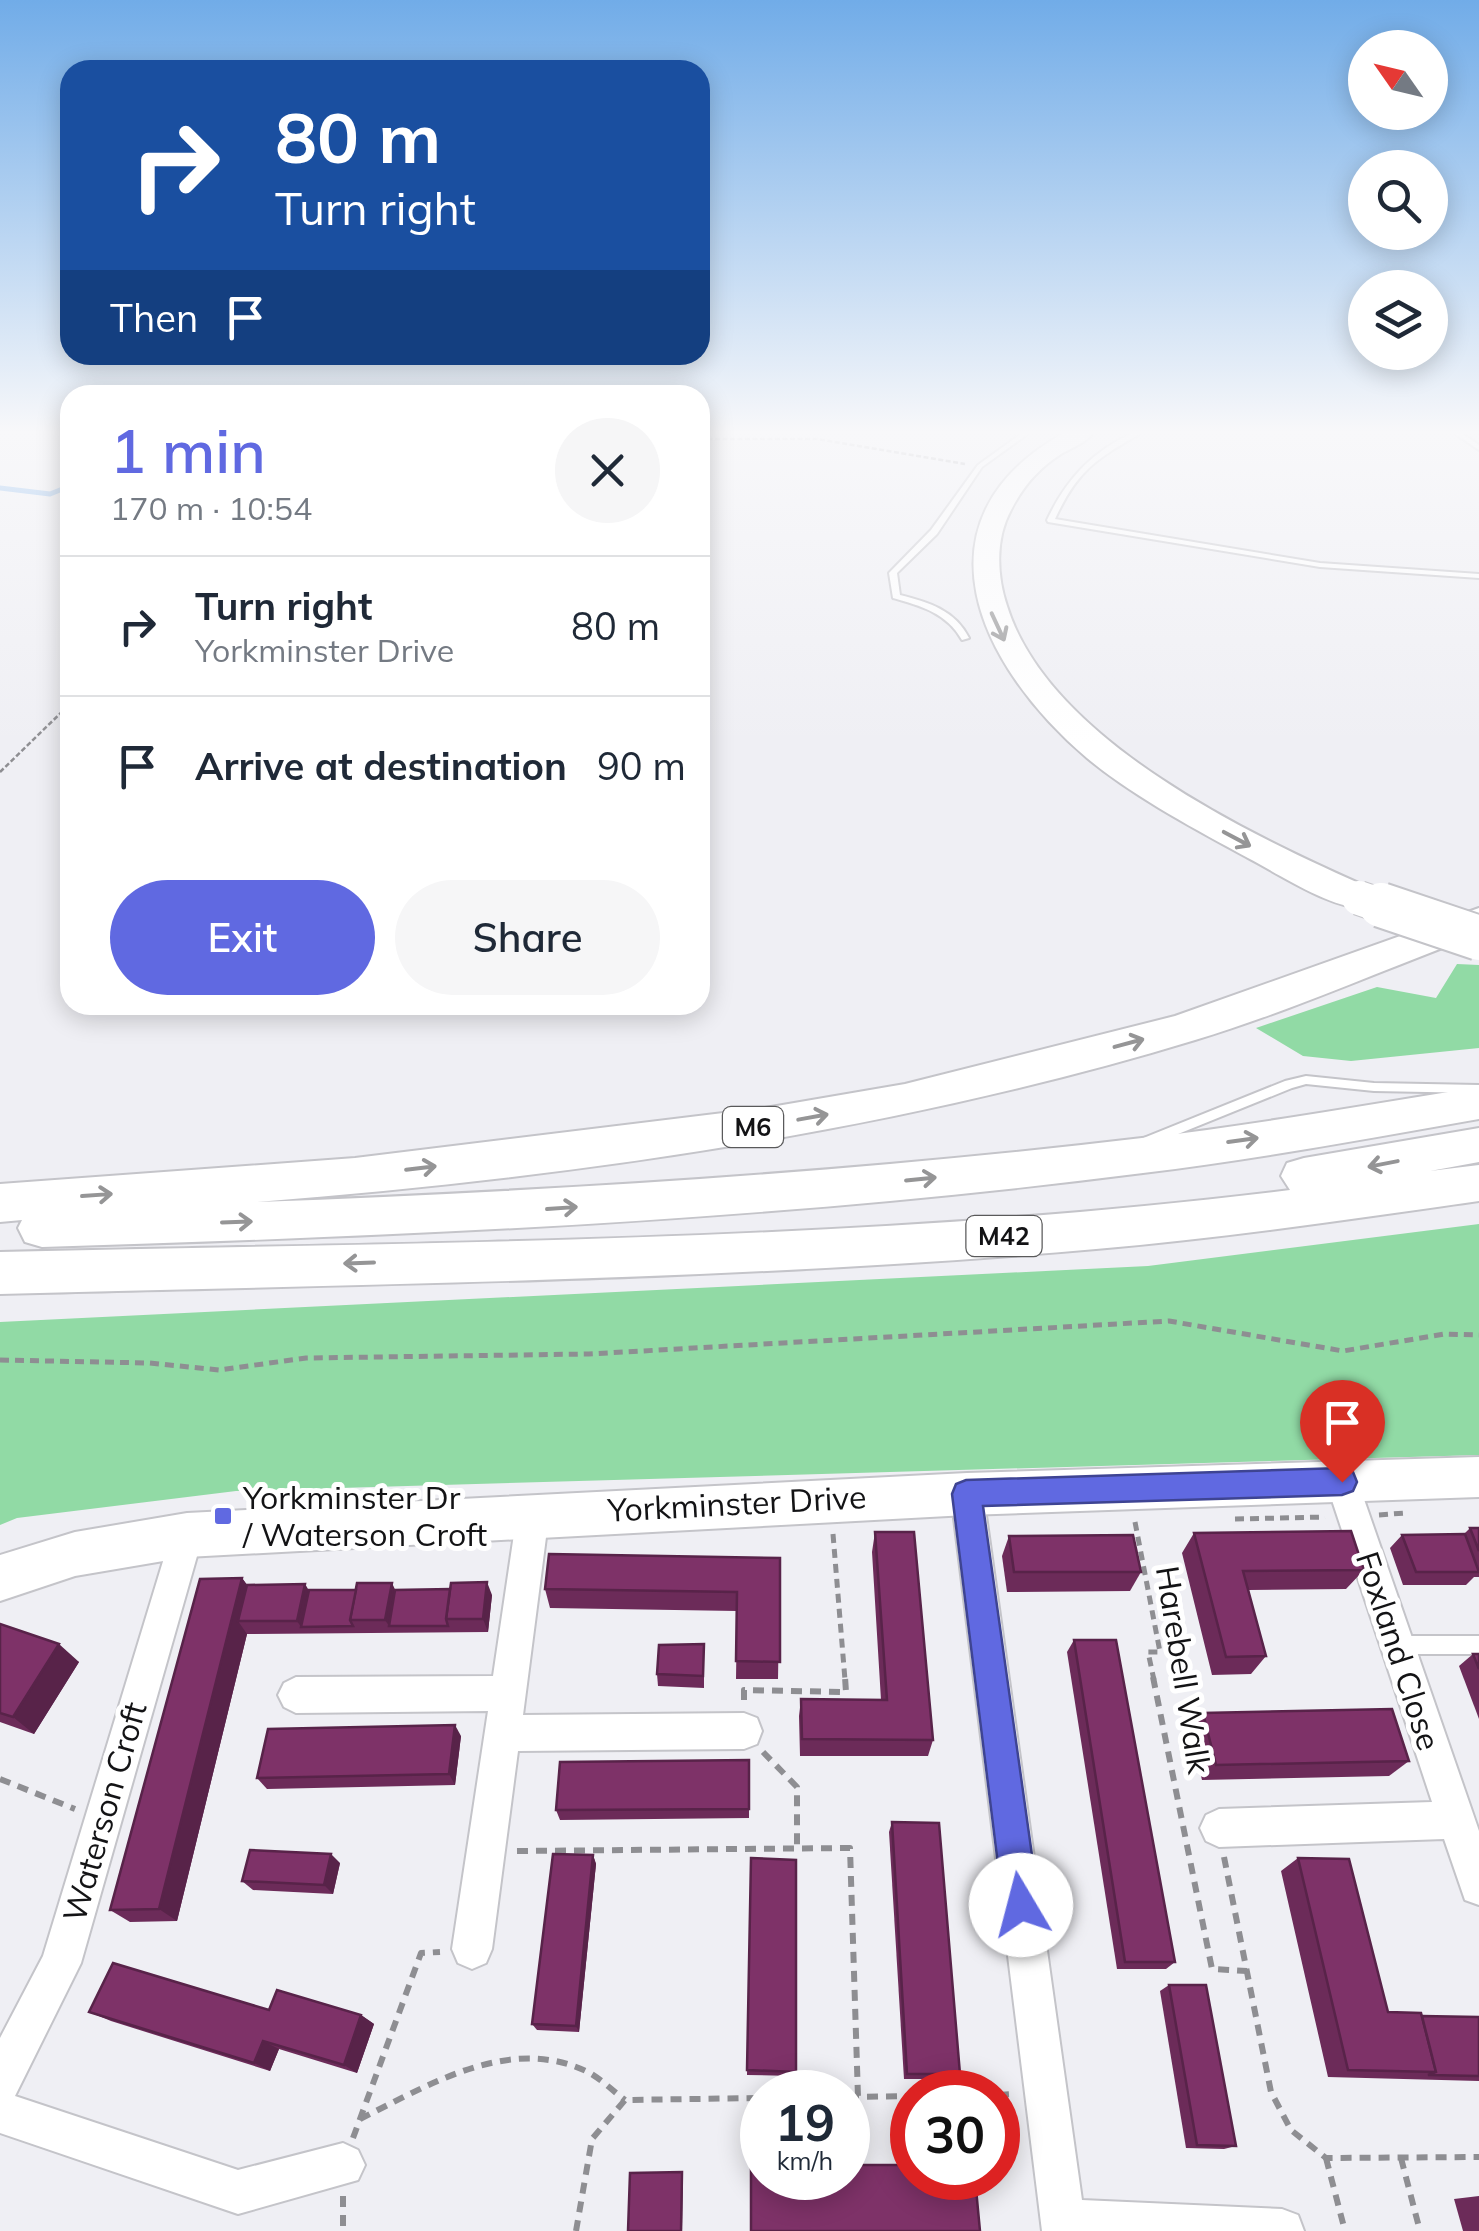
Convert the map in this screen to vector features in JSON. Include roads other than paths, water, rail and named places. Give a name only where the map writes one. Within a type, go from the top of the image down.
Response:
[{"type":"highway","points":[[987,537],[986,582],[1000,636],[1037,687],[1096,749],[1218,828],[1359,898],[1479,938]]},
{"type":"highway","name":"M6","points":[[0,1202],[355,1176],[765,1125],[905,1100],[1185,1028],[1479,919]]},
{"type":"highway","points":[[0,1229],[487,1213],[799,1192],[1102,1161],[1479,1103]]},
{"type":"highway","points":[[0,1274],[526,1258],[1087,1206],[1348,1170],[1479,1145]]},
{"type":"highway","name":"M42","points":[[526,1258],[1044,1234],[1296,1209],[1479,1183]]},
{"type":"street","name":"Yorkminster Drive","points":[[0,1578],[75,1554],[188,1535],[966,1494],[1348,1499],[1479,1478]]},
{"type":"street","points":[[966,1494],[1063,2226],[1282,2231]]},
{"type":"street","name":"Foxland Close","points":[[1348,1499],[1479,1886]]},
{"type":"street","points":[[472,1949],[533,1514]]},
{"type":"street","name":"Waterson Croft","points":[[0,2081],[60,1963],[188,1535]]},
{"type":"street","points":[[296,1696],[510,1692]]},
{"type":"street","points":[[505,1733],[744,1732]]},
{"type":"street","points":[[1218,1828],[1454,1820]]},
{"type":"street","points":[[0,2112],[238,2192],[344,2165]]},
{"type":"lane","points":[[929,537],[893,573],[896,596],[932,606],[962,629],[966,638]]},
{"type":"lane","points":[[1156,537],[1320,564],[1479,576]]},
{"type":"lane","points":[[1102,1161],[1306,1080],[1374,1088],[1479,1089]]},
{"type":"lane","points":[[1396,1645],[1479,1645]]},
{"type":"place","name":"Yorkminster Dr / Waterson Croft","points":[[223,1516]]}]
